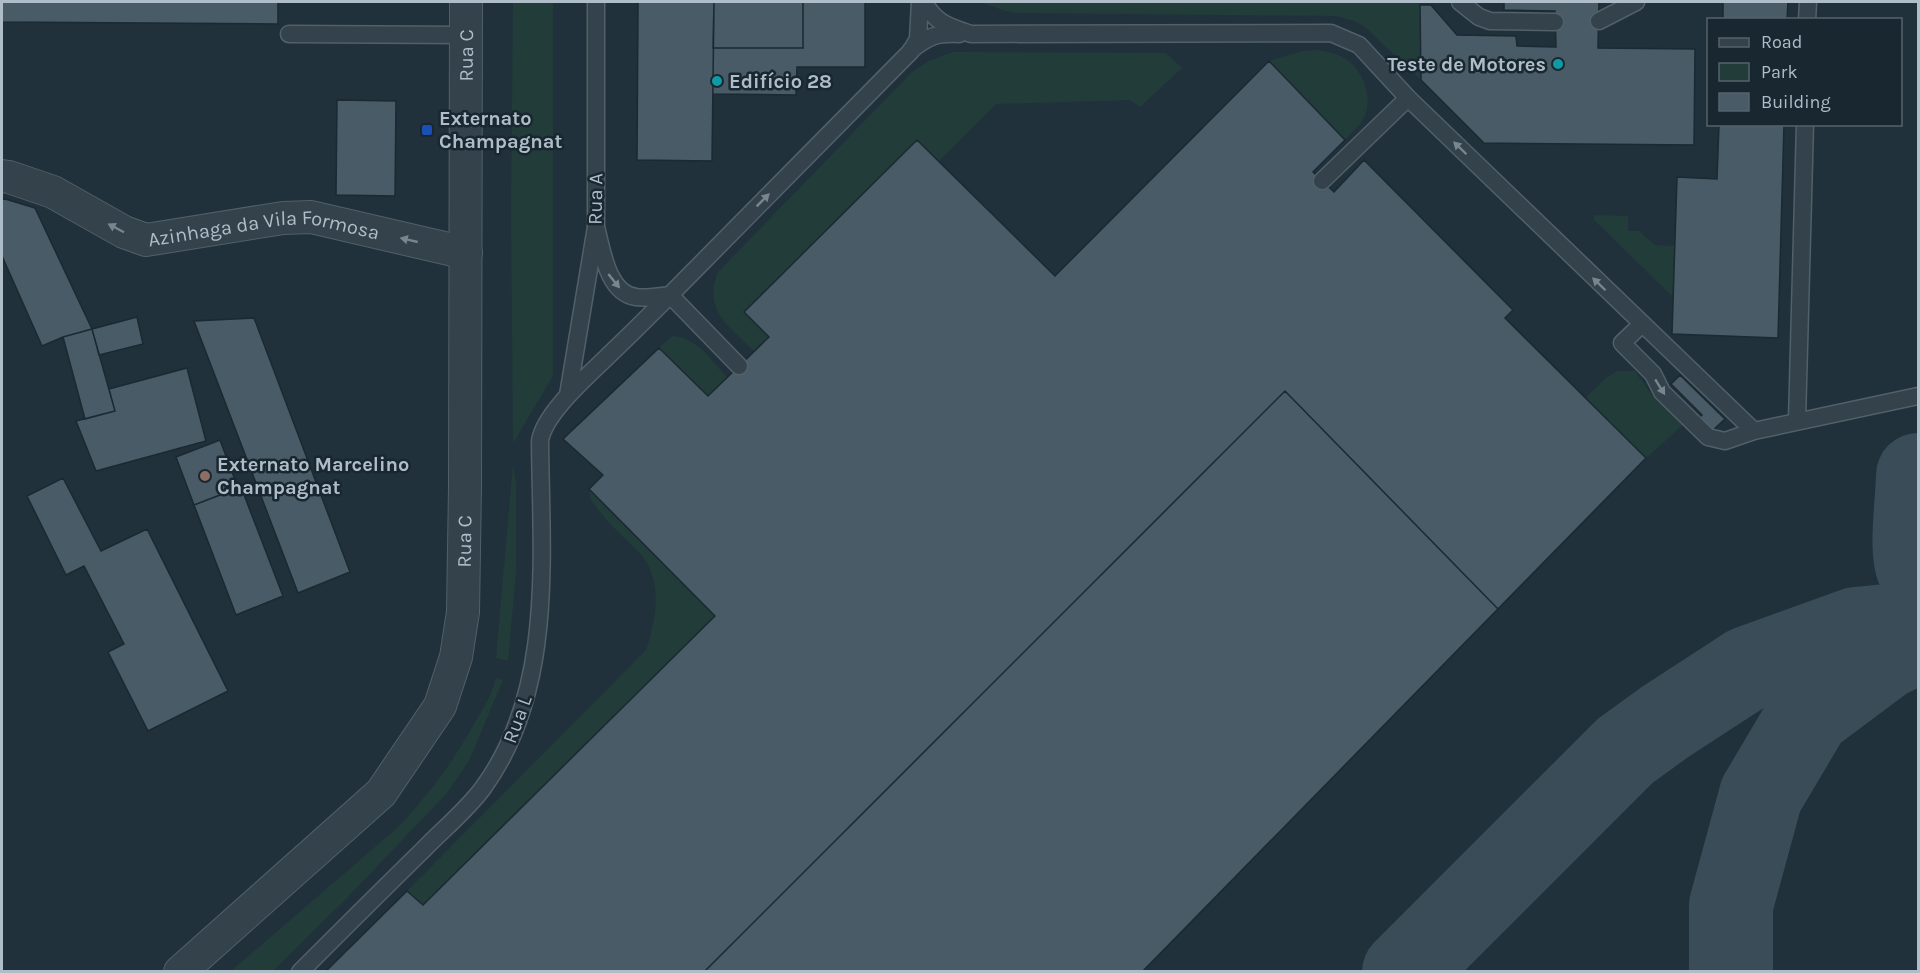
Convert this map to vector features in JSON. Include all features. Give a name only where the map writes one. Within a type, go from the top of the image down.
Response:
[{"type":"street","name":"Rua C","points":[[180,972],[381,793],[441,706],[456,657],[463,612],[466,2]]},
{"type":"street","name":"Azinhaga da Vila Formosa","points":[[2,176],[53,192],[124,232],[146,240],[283,218],[311,218],[466,253]]},
{"type":"lane","name":"Rua A","points":[[568,395],[596,226],[596,2]]},
{"type":"lane","points":[[922,2],[930,14],[946,26],[971,34]]},
{"type":"lane","points":[[911,51],[918,39],[922,2]]},
{"type":"lane","points":[[1460,2],[1479,17],[1490,21],[1555,22]]},
{"type":"lane","points":[[1599,21],[1636,2]]},
{"type":"lane","points":[[1807,18],[1808,2]]},
{"type":"lane","points":[[568,395],[926,38],[940,33],[1331,33],[1359,45],[1408,98],[1641,325],[1754,431]]},
{"type":"lane","points":[[290,34],[466,35]]},
{"type":"lane","points":[[1322,181],[1408,98]]},
{"type":"lane","points":[[1797,421],[1804,126]]},
{"type":"lane","points":[[596,226],[609,276],[622,290],[635,298],[670,295]]},
{"type":"lane","points":[[670,295],[739,366]]},
{"type":"lane","points":[[1641,325],[1622,343],[1653,374],[1662,392],[1708,437],[1725,441],[1754,431],[1918,396]]},
{"type":"lane","name":"Rua L","points":[[300,972],[481,790],[510,740],[531,677],[538,621],[541,432],[568,395]]},
{"type":"green space","points":[[513,2],[553,2],[553,376],[513,443],[511,209]]},
{"type":"green space","points":[[981,2],[1417,2],[1420,5],[1421,80],[1365,27],[1336,16],[1021,13],[1005,11]]},
{"type":"green space","points":[[1315,50],[1345,58],[1352,63],[1365,85],[1368,101],[1366,113],[1345,140],[1269,61],[1303,51]]},
{"type":"green space","points":[[953,52],[1166,53],[1182,68],[1140,107],[1130,100],[996,104],[939,161],[917,140],[744,312],[769,337],[754,351],[721,317],[716,307],[714,285],[718,272],[912,72],[929,61]]},
{"type":"green space","points":[[1594,215],[1628,216],[1628,231],[1639,231],[1655,245],[1675,246],[1673,297],[1594,220]]},
{"type":"green space","points":[[672,336],[689,340],[696,345],[727,377],[708,396],[659,348]]},
{"type":"green space","points":[[1617,371],[1635,371],[1652,395],[1683,425],[1646,458],[1585,398]]},
{"type":"green space","points":[[513,464],[516,483],[516,573],[508,661],[496,658]]},
{"type":"green space","points":[[589,489],[715,616],[423,905],[407,891],[646,650],[656,606],[652,573],[641,554],[596,507],[590,498]]},
{"type":"green space","points":[[496,678],[503,680],[469,761],[447,793],[347,898],[273,971],[231,971],[408,816],[457,752],[487,702]]},
{"type":"building","points":[[2,2],[278,2],[278,24],[2,22]]},
{"type":"building","name":"Edifício 28","points":[[638,2],[865,2],[865,67],[797,67],[796,95],[713,94],[712,161],[637,160]]},
{"type":"building","points":[[638,2],[714,2],[712,161],[637,160]]},
{"type":"building","points":[[714,2],[803,2],[803,48],[713,48]]},
{"type":"building","name":"Teste de Motores","points":[[1504,2],[1599,2],[1598,48],[1695,49],[1694,145],[1484,143],[1421,80],[1420,5],[1431,5],[1457,35],[1516,36],[1517,46],[1556,47],[1555,11],[1504,10]]},
{"type":"building","points":[[1723,2],[1788,2],[1787,18],[1723,18]]},
{"type":"building","points":[[1269,61],[1345,140],[1313,172],[1334,192],[1364,160],[1513,310],[1505,318],[1646,458],[1142,972],[325,972],[407,891],[423,905],[715,616],[589,489],[603,475],[563,439],[659,348],[708,396],[769,337],[744,312],[917,140],[1055,276]]},
{"type":"building","points":[[337,100],[396,101],[395,196],[336,195]]},
{"type":"building","points":[[1719,126],[1784,126],[1778,338],[1672,334],[1677,177],[1717,179]]},
{"type":"building","points":[[2,198],[35,208],[92,329],[42,346],[2,256]]},
{"type":"building","points":[[137,317],[143,344],[99,355],[92,329]]},
{"type":"building","points":[[254,318],[350,572],[298,593],[194,321]]},
{"type":"building","points":[[92,329],[115,411],[85,419],[63,337]]},
{"type":"building","points":[[187,368],[206,441],[96,471],[76,421],[115,411],[109,389]]},
{"type":"building","points":[[1680,375],[1725,419],[1712,431],[1699,418],[1702,415],[1671,384]]},
{"type":"building","points":[[1285,391],[1498,609],[1142,972],[704,972]]},
{"type":"building","points":[[220,440],[238,488],[194,505],[176,457]]},
{"type":"building","points":[[63,478],[101,551],[147,529],[228,691],[148,731],[108,652],[124,644],[84,566],[66,575],[27,496]]},
{"type":"building","points":[[241,487],[283,596],[236,615],[194,505]]},
{"type":"taxiway","points":[[1918,475],[1914,537],[1918,568]]},
{"type":"taxiway","points":[[1404,972],[1625,751],[1665,722],[1748,668],[1856,629],[1918,623]]},
{"type":"taxiway","points":[[1731,972],[1731,905],[1761,795],[1809,714],[1884,658],[1918,641]]},
{"type":"place","name":"Teste de Motores","points":[[1558,64]]},
{"type":"place","name":"Edifício 28","points":[[717,81]]},
{"type":"place","name":"Externato Champagnat","points":[[427,130]]},
{"type":"place","name":"Externato Marcelino Champagnat","points":[[205,476]]}]
